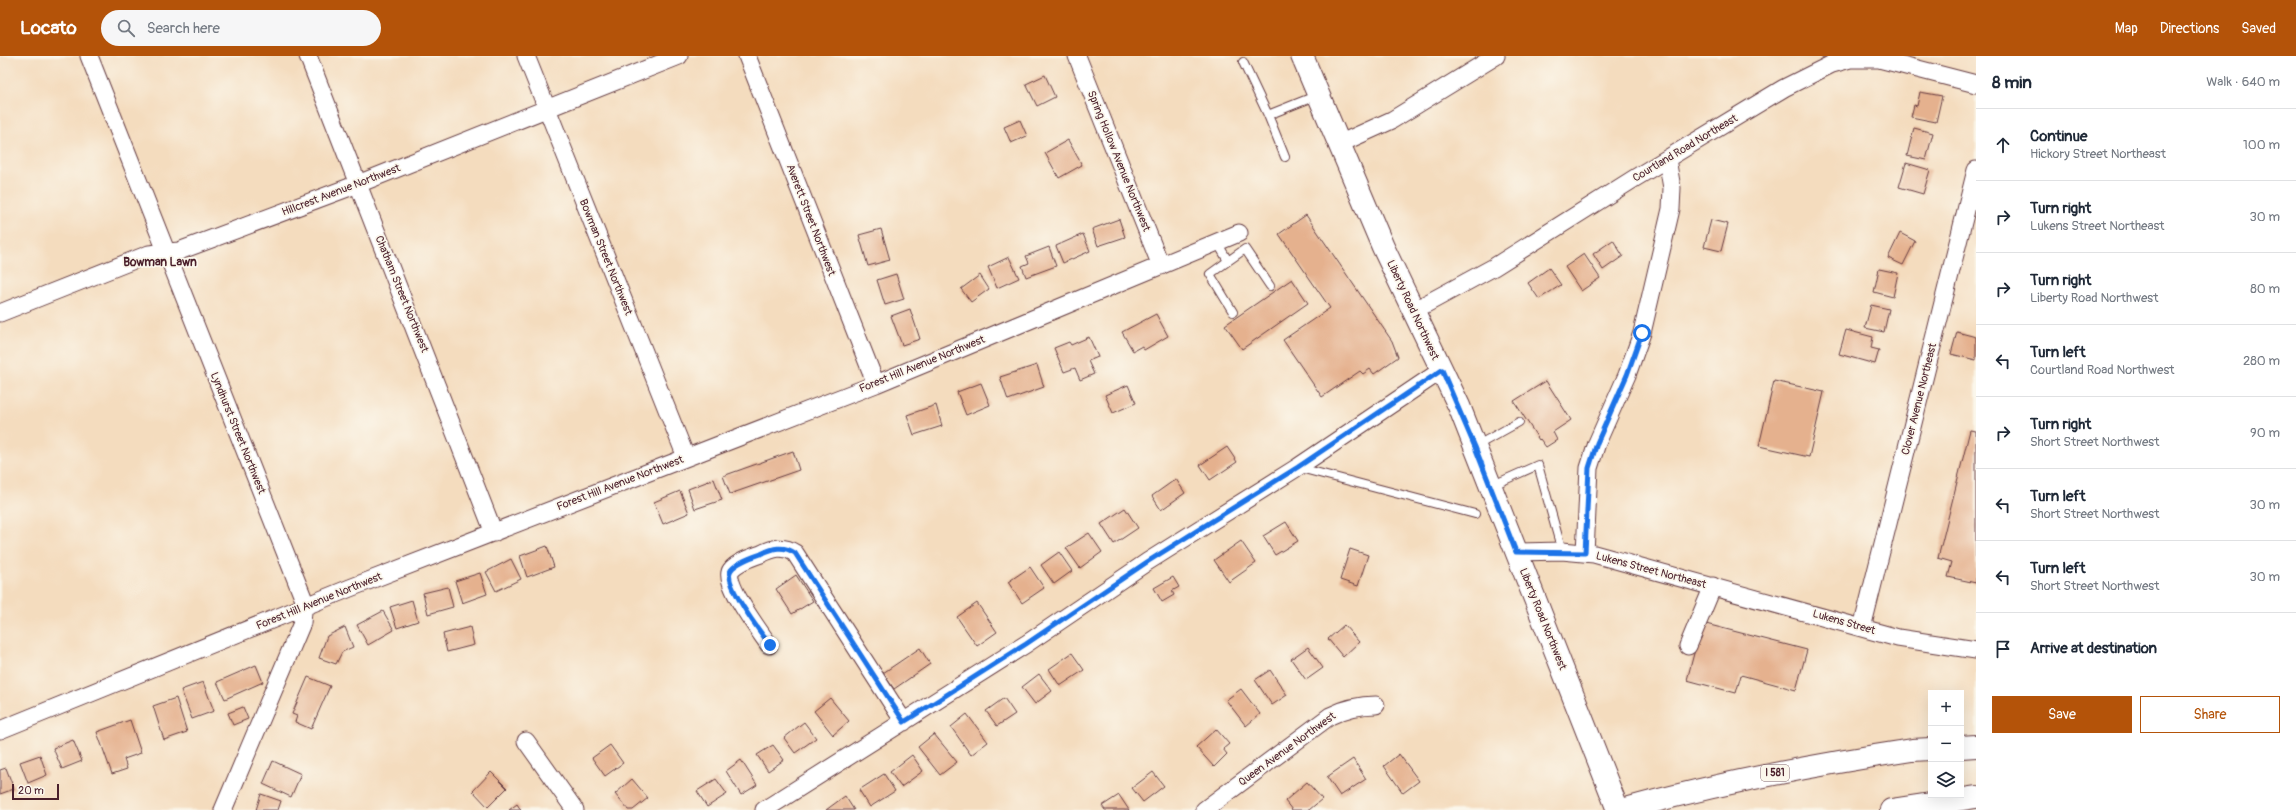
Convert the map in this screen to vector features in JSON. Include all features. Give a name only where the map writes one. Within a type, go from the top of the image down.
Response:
[{"type":"main road","name":"Liberty Road Northwest","points":[[1302,56],[1339,144],[1442,370],[1475,447],[1618,810]]},
{"type":"main road","points":[[1964,747],[1976,746]]},
{"type":"main road","name":"I 581","points":[[1622,810],[1714,786],[1770,774],[1912,750],[1928,749]]},
{"type":"main road","points":[[1890,810],[1976,797]]},
{"type":"street","name":"Lyndhurst Street Northwest","points":[[89,56],[301,591],[304,608],[302,623],[284,668],[222,810]]},
{"type":"street","name":"Chatham Street Northwest","points":[[308,56],[494,533]]},
{"type":"street","name":"Bowman Street Northwest","points":[[526,56],[686,457]]},
{"type":"street","name":"Hillcrest Avenue Northwest","points":[[0,313],[148,254],[179,251],[358,184],[679,56]]},
{"type":"street","name":"Averett Street Northwest","points":[[747,56],[876,384]]},
{"type":"street","name":"Spring Hollow Avenue Northwest","points":[[1077,56],[1161,266]]},
{"type":"street","points":[[1339,144],[1392,120],[1496,56]]},
{"type":"street","name":"Courtland Road Northeast","points":[[1414,311],[1494,267],[1784,88],[1832,64],[1850,59],[1879,59],[1976,84]]},
{"type":"street","points":[[1585,553],[1589,468],[1597,443],[1627,375],[1642,333],[1671,209],[1672,188],[1667,159]]},
{"type":"street","name":"Clover Avenue Northeast","points":[[1862,628],[1976,170]]},
{"type":"street","name":"Forest Hill Avenue Northwest","points":[[0,730],[304,608],[357,585],[876,384],[1240,233]]},
{"type":"street","points":[[764,810],[1026,644],[1147,562],[1298,467],[1442,370]]},
{"type":"street","points":[[770,645],[748,614],[730,582],[729,576],[731,570],[749,558],[780,547],[788,548],[795,553],[904,722]]},
{"type":"street","name":"Lukens Street Northeast","points":[[1516,552],[1562,551],[1585,553],[1713,586]]},
{"type":"street","points":[[1688,646],[1713,586]]},
{"type":"street","name":"Lukens Street","points":[[1713,586],[1898,638],[1976,650]]},
{"type":"street","name":"Queen Avenue Northwest","points":[[1204,810],[1330,716],[1344,709],[1360,705],[1376,705]]},
{"type":"street","points":[[526,741],[575,810]]},
{"type":"lane","points":[[1243,62],[1285,156]]},
{"type":"lane","points":[[1268,116],[1318,95]]},
{"type":"lane","points":[[1217,242],[1228,261]]},
{"type":"lane","points":[[1233,312],[1210,274],[1228,261],[1246,249],[1270,286]]},
{"type":"lane","points":[[1475,447],[1519,422]]},
{"type":"lane","points":[[1491,486],[1538,465],[1562,551]]},
{"type":"lane","points":[[1298,467],[1475,514]]},
{"type":"building","points":[[1045,75],[1055,97],[1037,106],[1026,84]]},
{"type":"building","points":[[1920,92],[1942,96],[1936,122],[1911,117],[1914,105],[1917,106]]},
{"type":"building","points":[[1020,120],[1027,136],[1011,143],[1004,127]]},
{"type":"building","points":[[1914,128],[1933,133],[1926,160],[1907,156]]},
{"type":"building","points":[[1068,140],[1082,165],[1059,178],[1045,153]]},
{"type":"building","points":[[1906,163],[1930,170],[1923,194],[1899,187]]},
{"type":"building","points":[[1306,215],[1392,341],[1398,357],[1374,374],[1370,369],[1363,374],[1360,371],[1322,397],[1283,340],[1330,308],[1279,234]]},
{"type":"building","points":[[1119,219],[1125,237],[1098,246],[1092,229]]},
{"type":"building","points":[[1711,220],[1728,224],[1721,251],[1704,247]]},
{"type":"building","points":[[881,229],[890,260],[868,266],[859,235]]},
{"type":"building","points":[[1900,233],[1915,241],[1903,265],[1888,258]]},
{"type":"building","points":[[1083,234],[1090,251],[1063,263],[1056,246]]},
{"type":"building","points":[[1613,240],[1623,256],[1603,270],[1593,254]]},
{"type":"building","points":[[1049,247],[1056,266],[1026,277],[1022,266],[1029,263],[1026,256]]},
{"type":"building","points":[[1584,254],[1600,278],[1581,291],[1565,267]]},
{"type":"building","points":[[1009,257],[1019,278],[997,288],[988,267]]},
{"type":"building","points":[[1549,268],[1561,285],[1539,299],[1528,283]]},
{"type":"building","points":[[1879,269],[1898,273],[1893,297],[1874,292]]},
{"type":"building","points":[[896,274],[904,299],[885,305],[877,280]]},
{"type":"building","points":[[980,275],[989,289],[971,302],[961,289]]},
{"type":"building","points":[[1292,279],[1308,303],[1242,349],[1225,325]]},
{"type":"building","points":[[1871,305],[1889,309],[1884,332],[1865,328]]},
{"type":"building","points":[[910,309],[920,339],[902,345],[891,316]]},
{"type":"building","points":[[1156,314],[1168,336],[1144,350],[1142,346],[1133,351],[1122,332]]},
{"type":"building","points":[[1846,330],[1873,337],[1871,348],[1879,350],[1875,364],[1839,354]]},
{"type":"building","points":[[1957,332],[1976,337],[1976,360],[1951,354]]},
{"type":"building","points":[[1089,337],[1098,357],[1088,361],[1094,374],[1080,380],[1075,368],[1064,372],[1054,348],[1069,342],[1071,345]]},
{"type":"building","points":[[1037,365],[1044,387],[1008,400],[1000,377]]},
{"type":"building","points":[[1546,381],[1571,420],[1553,432],[1557,440],[1546,447],[1540,439],[1539,440],[1514,401]]},
{"type":"building","points":[[1774,381],[1824,392],[1809,457],[1759,446]]},
{"type":"building","points":[[981,383],[990,405],[966,415],[957,392]]},
{"type":"building","points":[[1128,385],[1136,403],[1113,413],[1105,395]]},
{"type":"building","points":[[936,405],[942,426],[914,435],[907,415]]},
{"type":"building","points":[[1970,430],[1976,431],[1976,583],[1948,577],[1952,562],[1938,558]]},
{"type":"building","points":[[1227,447],[1237,462],[1210,480],[1200,465]]},
{"type":"building","points":[[793,451],[799,470],[730,494],[723,476]]},
{"type":"building","points":[[714,479],[722,500],[695,509],[688,489]]},
{"type":"building","points":[[1176,479],[1185,493],[1161,510],[1152,496]]},
{"type":"building","points":[[680,491],[689,513],[663,524],[654,502]]},
{"type":"building","points":[[1125,508],[1138,528],[1114,544],[1101,524]]},
{"type":"building","points":[[1286,522],[1298,541],[1275,555],[1263,536]]},
{"type":"building","points":[[1089,533],[1102,552],[1080,568],[1066,548]]},
{"type":"building","points":[[1241,541],[1256,563],[1229,582],[1214,560]]},
{"type":"building","points":[[547,546],[554,567],[527,577],[520,556]]},
{"type":"building","points":[[1350,549],[1368,555],[1358,586],[1340,580]]},
{"type":"building","points":[[1059,552],[1072,571],[1054,584],[1041,565]]},
{"type":"building","points":[[511,559],[521,579],[496,591],[486,572]]},
{"type":"building","points":[[1030,567],[1044,588],[1022,603],[1008,582]]},
{"type":"building","points":[[480,573],[487,594],[462,603],[455,581]]},
{"type":"building","points":[[796,575],[813,601],[792,614],[776,589]]},
{"type":"building","points":[[1173,577],[1179,587],[1172,591],[1174,595],[1162,602],[1154,588]]},
{"type":"building","points":[[448,587],[453,607],[428,614],[423,593]]},
{"type":"building","points":[[412,600],[418,621],[397,628],[390,607]]},
{"type":"building","points":[[977,603],[997,632],[977,646],[957,617]]},
{"type":"building","points":[[383,611],[394,630],[368,645],[357,625]]},
{"type":"building","points":[[1702,623],[1807,650],[1796,690],[1741,675],[1736,693],[1687,680]]},
{"type":"building","points":[[1344,625],[1359,642],[1343,657],[1328,639]]},
{"type":"building","points":[[345,627],[353,647],[342,652],[336,664],[319,658],[327,636]]},
{"type":"building","points":[[470,627],[474,645],[447,652],[443,634]]},
{"type":"building","points":[[1308,647],[1323,668],[1306,680],[1291,659]]},
{"type":"building","points":[[920,648],[930,664],[894,689],[883,673]]},
{"type":"building","points":[[1072,653],[1084,670],[1060,686],[1049,669]]},
{"type":"building","points":[[256,665],[263,682],[225,699],[217,682]]},
{"type":"building","points":[[1270,670],[1287,695],[1272,705],[1255,680]]},
{"type":"building","points":[[1039,674],[1052,691],[1035,704],[1022,687]]},
{"type":"building","points":[[308,677],[330,686],[311,729],[295,722],[297,716],[292,714]]},
{"type":"building","points":[[203,682],[214,711],[192,719],[181,690]]},
{"type":"building","points":[[1241,689],[1260,714],[1246,726],[1226,700]]},
{"type":"building","points":[[176,698],[187,732],[164,740],[153,706]]},
{"type":"building","points":[[830,698],[849,721],[833,735],[814,711]]},
{"type":"building","points":[[1004,698],[1015,714],[997,726],[986,711]]},
{"type":"building","points":[[243,707],[248,719],[233,725],[228,713]]},
{"type":"building","points":[[967,714],[988,742],[971,755],[951,727]]},
{"type":"building","points":[[130,720],[141,753],[124,759],[127,769],[112,774],[97,732]]},
{"type":"building","points":[[804,722],[816,738],[795,753],[784,738]]},
{"type":"building","points":[[1216,729],[1229,744],[1223,749],[1227,754],[1214,767],[1196,747]]},
{"type":"building","points":[[934,734],[957,762],[940,775],[918,747]]},
{"type":"building","points":[[73,740],[82,761],[62,769],[53,748]]},
{"type":"building","points":[[610,745],[623,763],[605,776],[592,758]]},
{"type":"building","points":[[773,745],[784,760],[768,771],[757,755]]},
{"type":"building","points":[[1399,754],[1419,781],[1403,793],[1384,766]]},
{"type":"building","points":[[40,755],[47,775],[28,783],[20,762]]},
{"type":"building","points":[[912,755],[923,771],[901,787],[890,772]]},
{"type":"building","points":[[1353,759],[1366,779],[1340,796],[1327,777]]},
{"type":"building","points":[[741,760],[757,785],[741,795],[726,771]]},
{"type":"building","points":[[273,761],[301,774],[291,797],[263,784]]},
{"type":"building","points":[[6,768],[14,789],[0,794],[0,770]]},
{"type":"building","points":[[491,772],[507,788],[488,807],[473,791]]},
{"type":"building","points":[[1153,772],[1164,786],[1143,802],[1132,788]]},
{"type":"building","points":[[884,774],[895,791],[870,807],[859,790]]},
{"type":"building","points":[[632,779],[648,798],[633,810],[628,810],[615,794]]},
{"type":"building","points":[[716,779],[727,794],[707,807],[697,791]]},
{"type":"building","points":[[1307,782],[1322,799],[1309,810],[1292,810],[1285,801]]},
{"type":"building","points":[[261,794],[281,801],[278,810],[256,810]]},
{"type":"building","points":[[1119,795],[1129,810],[1105,810],[1102,806]]},
{"type":"building","points":[[845,796],[854,810],[826,810]]},
{"type":"building","points":[[517,804],[521,810],[509,810]]},
{"type":"district","name":"Bowman Lawn","points":[[160,262]]},
{"type":"route","points":[[770,645],[748,614],[730,582],[729,576],[731,570],[749,558],[768,550],[780,547],[788,548],[795,553],[854,642],[904,722],[1026,644],[1147,562],[1298,467],[1442,370],[1459,406],[1516,552],[1562,551],[1585,553],[1589,468],[1597,443],[1627,375],[1642,333]]}]
